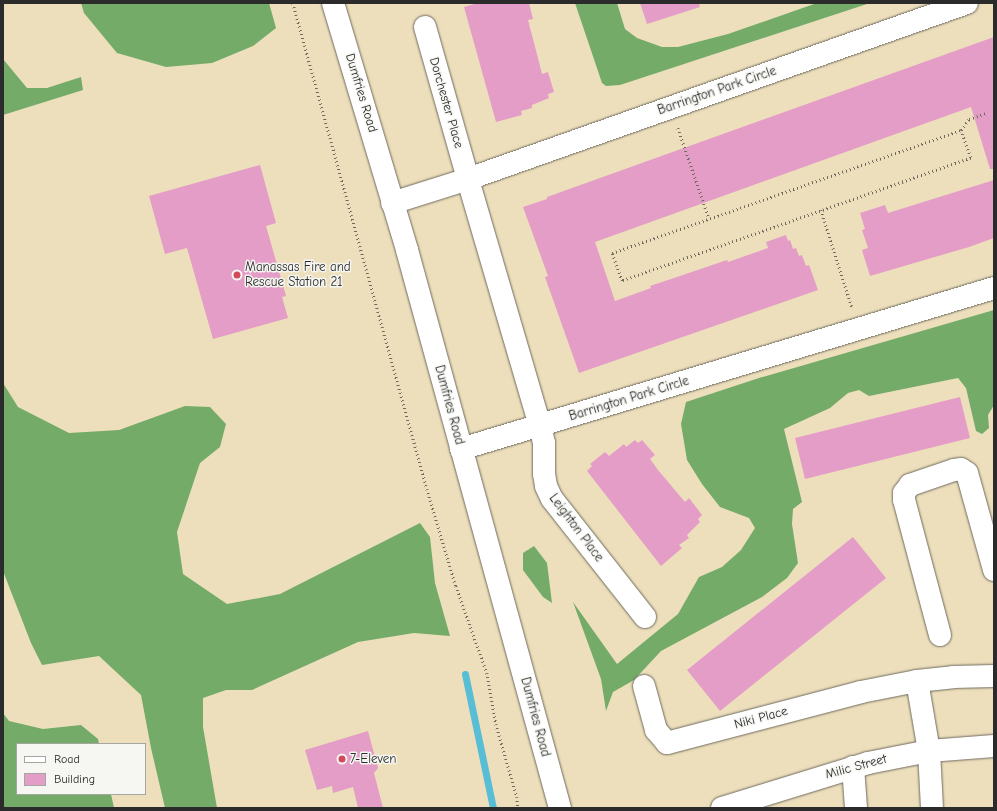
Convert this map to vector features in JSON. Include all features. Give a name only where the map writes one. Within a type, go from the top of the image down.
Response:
[{"type":"street","name":"Dumfries Road","points":[[333,3],[392,203],[560,808]]},
{"type":"street","name":"Barrington Park Circle","points":[[392,203],[468,179],[967,3]]},
{"type":"street","name":"Dorchester Place","points":[[425,27],[468,179]]},
{"type":"street","points":[[468,179],[540,426]]},
{"type":"street","name":"Barrington Park Circle","points":[[461,449],[994,288]]},
{"type":"street","name":"Leighton Place","points":[[540,426],[544,443],[544,474],[546,486],[552,499],[645,617]]},
{"type":"street","points":[[940,635],[904,500],[904,493],[910,485],[954,470],[961,469],[967,473],[994,570]]},
{"type":"street","name":"Niki Place","points":[[644,686],[656,730],[667,742],[861,692],[917,681],[953,677],[994,676]]},
{"type":"street","points":[[917,681],[929,751],[932,808]]},
{"type":"street","name":"Milic Street","points":[[722,808],[853,767],[929,751],[994,746]]},
{"type":"street","points":[[853,767],[856,808]]},
{"type":"path","points":[[293,3],[427,489],[456,586],[487,673],[496,724],[517,797],[518,808]]},
{"type":"path","points":[[670,107],[710,218]]},
{"type":"path","points":[[961,130],[971,158],[622,281],[612,253],[961,130],[969,119],[986,113]]},
{"type":"path","points":[[821,210],[859,329]]},
{"type":"green space","points":[[81,3],[269,3],[276,28],[253,46],[212,63],[166,67],[117,53],[84,13]]},
{"type":"green space","points":[[575,3],[617,3],[625,29],[637,38],[662,47],[678,47],[728,34],[817,3],[870,3],[620,85],[606,86],[602,83]]},
{"type":"green space","points":[[3,59],[27,88],[47,88],[81,77],[83,90],[3,115]]},
{"type":"green space","points":[[994,310],[994,405],[988,415],[989,428],[982,434],[976,431],[966,388],[958,378],[869,396],[859,390],[848,393],[830,408],[784,429],[802,502],[793,509],[792,524],[798,563],[787,578],[762,597],[661,651],[634,680],[613,692],[606,711],[601,679],[573,602],[617,664],[678,614],[699,577],[722,567],[741,550],[755,528],[749,518],[720,507],[702,484],[687,460],[681,424],[686,402],[759,378]]},
{"type":"green space","points":[[3,383],[18,407],[69,433],[119,430],[185,406],[210,407],[226,424],[220,447],[200,463],[177,532],[183,574],[227,604],[280,594],[420,523],[430,537],[435,583],[450,636],[414,633],[358,642],[252,690],[226,690],[203,698],[203,727],[217,808],[165,808],[151,748],[141,695],[99,656],[42,665],[31,643],[3,571]]},
{"type":"green space","points":[[534,546],[547,563],[552,603],[543,597],[523,570],[523,553]]},
{"type":"green space","points":[[3,713],[9,721],[43,729],[81,725],[98,739],[99,743],[16,743],[16,795],[111,795],[114,808],[3,808]]},
{"type":"building","points":[[478,3],[529,3],[533,19],[528,20],[542,74],[548,72],[554,92],[548,94],[549,98],[532,105],[532,108],[521,111],[522,115],[496,122],[464,7]]},
{"type":"building","points":[[640,3],[699,3],[700,7],[647,24]]},
{"type":"building","points":[[994,37],[994,169],[990,169],[971,107],[595,242],[615,301],[651,288],[650,286],[768,248],[766,242],[786,235],[788,241],[790,240],[793,249],[796,248],[799,256],[802,255],[806,266],[809,265],[818,290],[579,373],[545,277],[548,276],[523,207],[547,199],[547,197]]},
{"type":"building","name":"Manassas Fire and Rescue Station 21","points":[[260,165],[276,223],[266,226],[286,296],[282,297],[288,318],[213,339],[187,248],[165,254],[149,196]]},
{"type":"building","points":[[994,180],[994,238],[969,247],[870,276],[862,250],[868,248],[862,230],[865,229],[860,213],[885,205],[888,213]]},
{"type":"building","points":[[960,397],[970,438],[805,479],[795,438]]},
{"type":"building","points":[[635,440],[638,443],[642,440],[655,455],[650,459],[658,470],[685,502],[689,498],[702,515],[698,519],[700,522],[687,535],[689,538],[679,545],[682,548],[661,566],[587,471],[592,466],[590,464],[605,452],[609,456],[624,444],[626,447]]},
{"type":"building","points":[[853,537],[886,578],[720,711],[687,670]]},
{"type":"building","name":"7-Eleven","points":[[368,731],[378,768],[374,773],[383,808],[358,808],[353,787],[333,793],[332,786],[317,790],[305,750]]},
{"type":"waterway","points":[[465,674],[493,808]]},
{"type":"place","name":"Manassas Fire and Rescue Station 21","points":[[237,275]]},
{"type":"place","name":"7-Eleven","points":[[342,759]]}]
